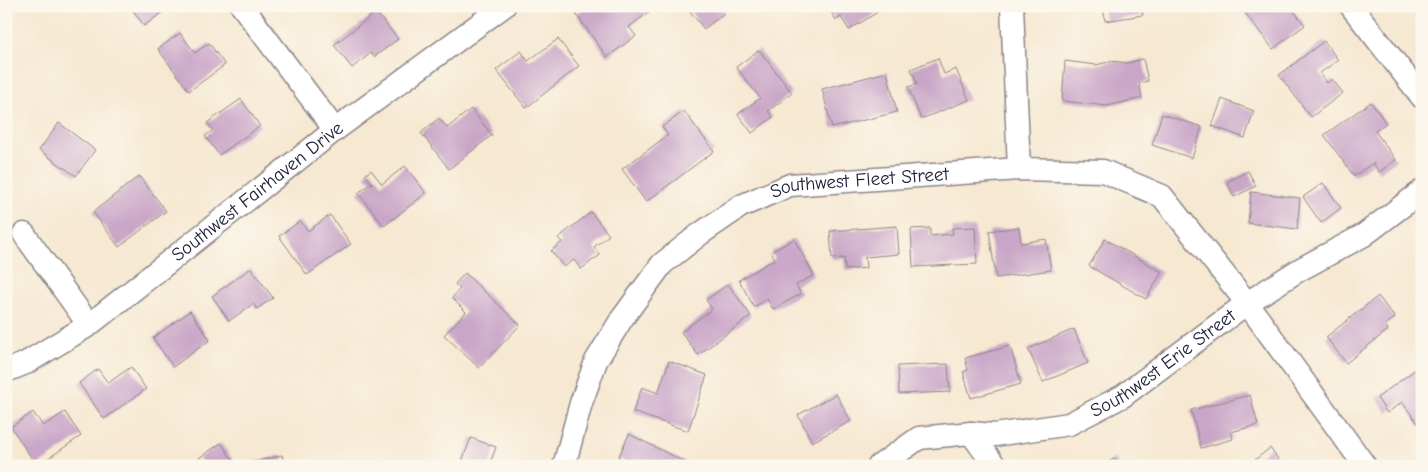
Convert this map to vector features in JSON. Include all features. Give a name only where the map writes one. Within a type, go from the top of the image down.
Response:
[{"type":"street","points":[[242,6],[335,130]]},
{"type":"street","name":"Southwest Fairhaven Drive","points":[[6,371],[26,363],[89,325],[335,130],[504,6]]},
{"type":"street","points":[[1012,6],[1019,169]]},
{"type":"street","points":[[1351,6],[1422,96]]},
{"type":"street","name":"Southwest Fleet Street","points":[[564,466],[581,403],[596,361],[622,320],[662,264],[700,234],[733,212],[790,185],[1019,169],[1102,171],[1162,196],[1247,303],[1365,466]]},
{"type":"street","name":"Southwest Erie Street","points":[[879,466],[919,438],[971,433],[995,435],[1069,424],[1123,396],[1247,303],[1299,270],[1364,236],[1422,191]]},
{"type":"street","points":[[24,234],[89,325]]},
{"type":"street","points":[[971,433],[995,466]]},
{"type":"building","points":[[130,6],[171,6],[144,26]]},
{"type":"building","points":[[587,6],[645,6],[649,12],[629,27],[636,36],[607,57],[576,14]]},
{"type":"building","points":[[693,6],[719,6],[724,13],[704,29],[689,10]]},
{"type":"building","points":[[827,6],[887,6],[849,30],[841,17],[836,20]]},
{"type":"building","points":[[1103,6],[1142,6],[1143,15],[1105,21]]},
{"type":"building","points":[[1246,6],[1279,6],[1281,10],[1290,6],[1305,25],[1273,49],[1242,9]]},
{"type":"building","points":[[376,12],[398,39],[374,57],[371,53],[352,68],[334,45]]},
{"type":"building","points":[[180,33],[195,53],[209,43],[225,65],[189,91],[158,49]]},
{"type":"building","points":[[558,39],[579,66],[526,108],[496,70],[521,51],[528,61]]},
{"type":"building","points":[[1324,41],[1338,60],[1320,73],[1327,83],[1332,79],[1343,93],[1311,117],[1279,75]]},
{"type":"building","points":[[759,50],[792,93],[768,111],[773,117],[752,133],[738,114],[760,98],[736,67]]},
{"type":"building","points":[[938,58],[944,74],[956,69],[969,100],[921,119],[908,87],[917,84],[911,69]]},
{"type":"building","points":[[1143,59],[1148,81],[1139,83],[1142,98],[1107,106],[1062,101],[1065,61],[1096,65],[1112,61],[1127,63]]},
{"type":"building","points":[[887,72],[897,112],[832,128],[822,89]]},
{"type":"building","points":[[241,99],[260,126],[219,155],[205,136],[213,130],[207,123]]},
{"type":"building","points":[[1222,99],[1254,111],[1245,138],[1212,126]]},
{"type":"building","points":[[1371,102],[1386,123],[1375,131],[1396,160],[1379,172],[1373,163],[1354,176],[1324,135]]},
{"type":"building","points":[[471,109],[492,135],[449,169],[421,133],[439,118],[447,128]]},
{"type":"building","points":[[684,111],[714,151],[646,202],[622,169],[668,135],[662,127]]},
{"type":"building","points":[[1162,114],[1202,127],[1192,158],[1152,145]]},
{"type":"building","points":[[59,123],[95,150],[76,176],[39,150]]},
{"type":"building","points":[[405,166],[426,193],[384,226],[358,193],[372,183],[365,175],[371,170],[382,184]]},
{"type":"building","points":[[1248,171],[1256,186],[1234,197],[1227,182]]},
{"type":"building","points":[[139,176],[166,211],[119,247],[93,212]]},
{"type":"building","points":[[1323,183],[1341,208],[1321,223],[1303,197]]},
{"type":"building","points":[[1251,192],[1300,198],[1297,229],[1248,223]]},
{"type":"building","points":[[591,212],[609,235],[594,247],[600,255],[581,269],[574,260],[564,267],[551,251],[562,242],[558,238]]},
{"type":"building","points":[[330,215],[351,244],[307,275],[279,236],[300,221],[308,231]]},
{"type":"building","points":[[897,226],[899,254],[865,257],[866,268],[845,270],[844,258],[832,259],[830,231]]},
{"type":"building","points":[[975,227],[977,264],[913,267],[911,229],[930,228],[930,236],[953,234],[952,228]]},
{"type":"building","points":[[1019,227],[1021,243],[1046,239],[1051,270],[996,278],[989,231]]},
{"type":"building","points":[[794,239],[814,275],[796,285],[801,294],[773,309],[767,299],[754,307],[739,280],[775,259],[771,252]]},
{"type":"building","points":[[1105,239],[1162,272],[1146,299],[1089,266]]},
{"type":"building","points":[[251,268],[273,298],[257,309],[253,304],[229,321],[212,296]]},
{"type":"building","points":[[465,273],[520,325],[479,368],[444,335],[466,312],[452,298],[460,289],[455,284]]},
{"type":"building","points":[[728,284],[751,316],[698,355],[681,332],[712,309],[706,300]]},
{"type":"building","points":[[1378,296],[1395,318],[1385,325],[1388,330],[1346,363],[1326,337]]},
{"type":"building","points":[[190,311],[210,340],[173,367],[153,338]]},
{"type":"building","points":[[1074,329],[1088,363],[1043,382],[1028,349]]},
{"type":"building","points":[[1010,346],[1021,384],[971,398],[963,372],[968,370],[965,358]]},
{"type":"building","points":[[669,361],[707,375],[688,431],[633,412],[642,387],[658,393]]},
{"type":"building","points":[[948,364],[950,392],[899,394],[898,366]]},
{"type":"building","points":[[131,367],[146,389],[104,419],[79,383],[98,369],[108,383]]},
{"type":"building","points":[[1416,369],[1422,377],[1422,429],[1402,402],[1387,413],[1377,398]]},
{"type":"building","points":[[836,394],[851,421],[812,442],[798,415]]},
{"type":"building","points":[[1250,395],[1258,425],[1231,432],[1233,439],[1201,448],[1191,410]]},
{"type":"building","points":[[33,412],[43,426],[65,412],[81,436],[37,466],[11,427]]},
{"type":"building","points":[[629,434],[685,462],[683,466],[633,466],[618,458]]},
{"type":"building","points":[[471,438],[496,447],[489,466],[460,466]]},
{"type":"building","points":[[221,443],[237,466],[205,466],[199,458]]},
{"type":"building","points":[[1270,448],[1283,466],[1247,466]]},
{"type":"building","points":[[282,455],[285,466],[255,466],[254,462]]},
{"type":"building","points":[[1115,458],[1120,466],[1104,466]]}]
